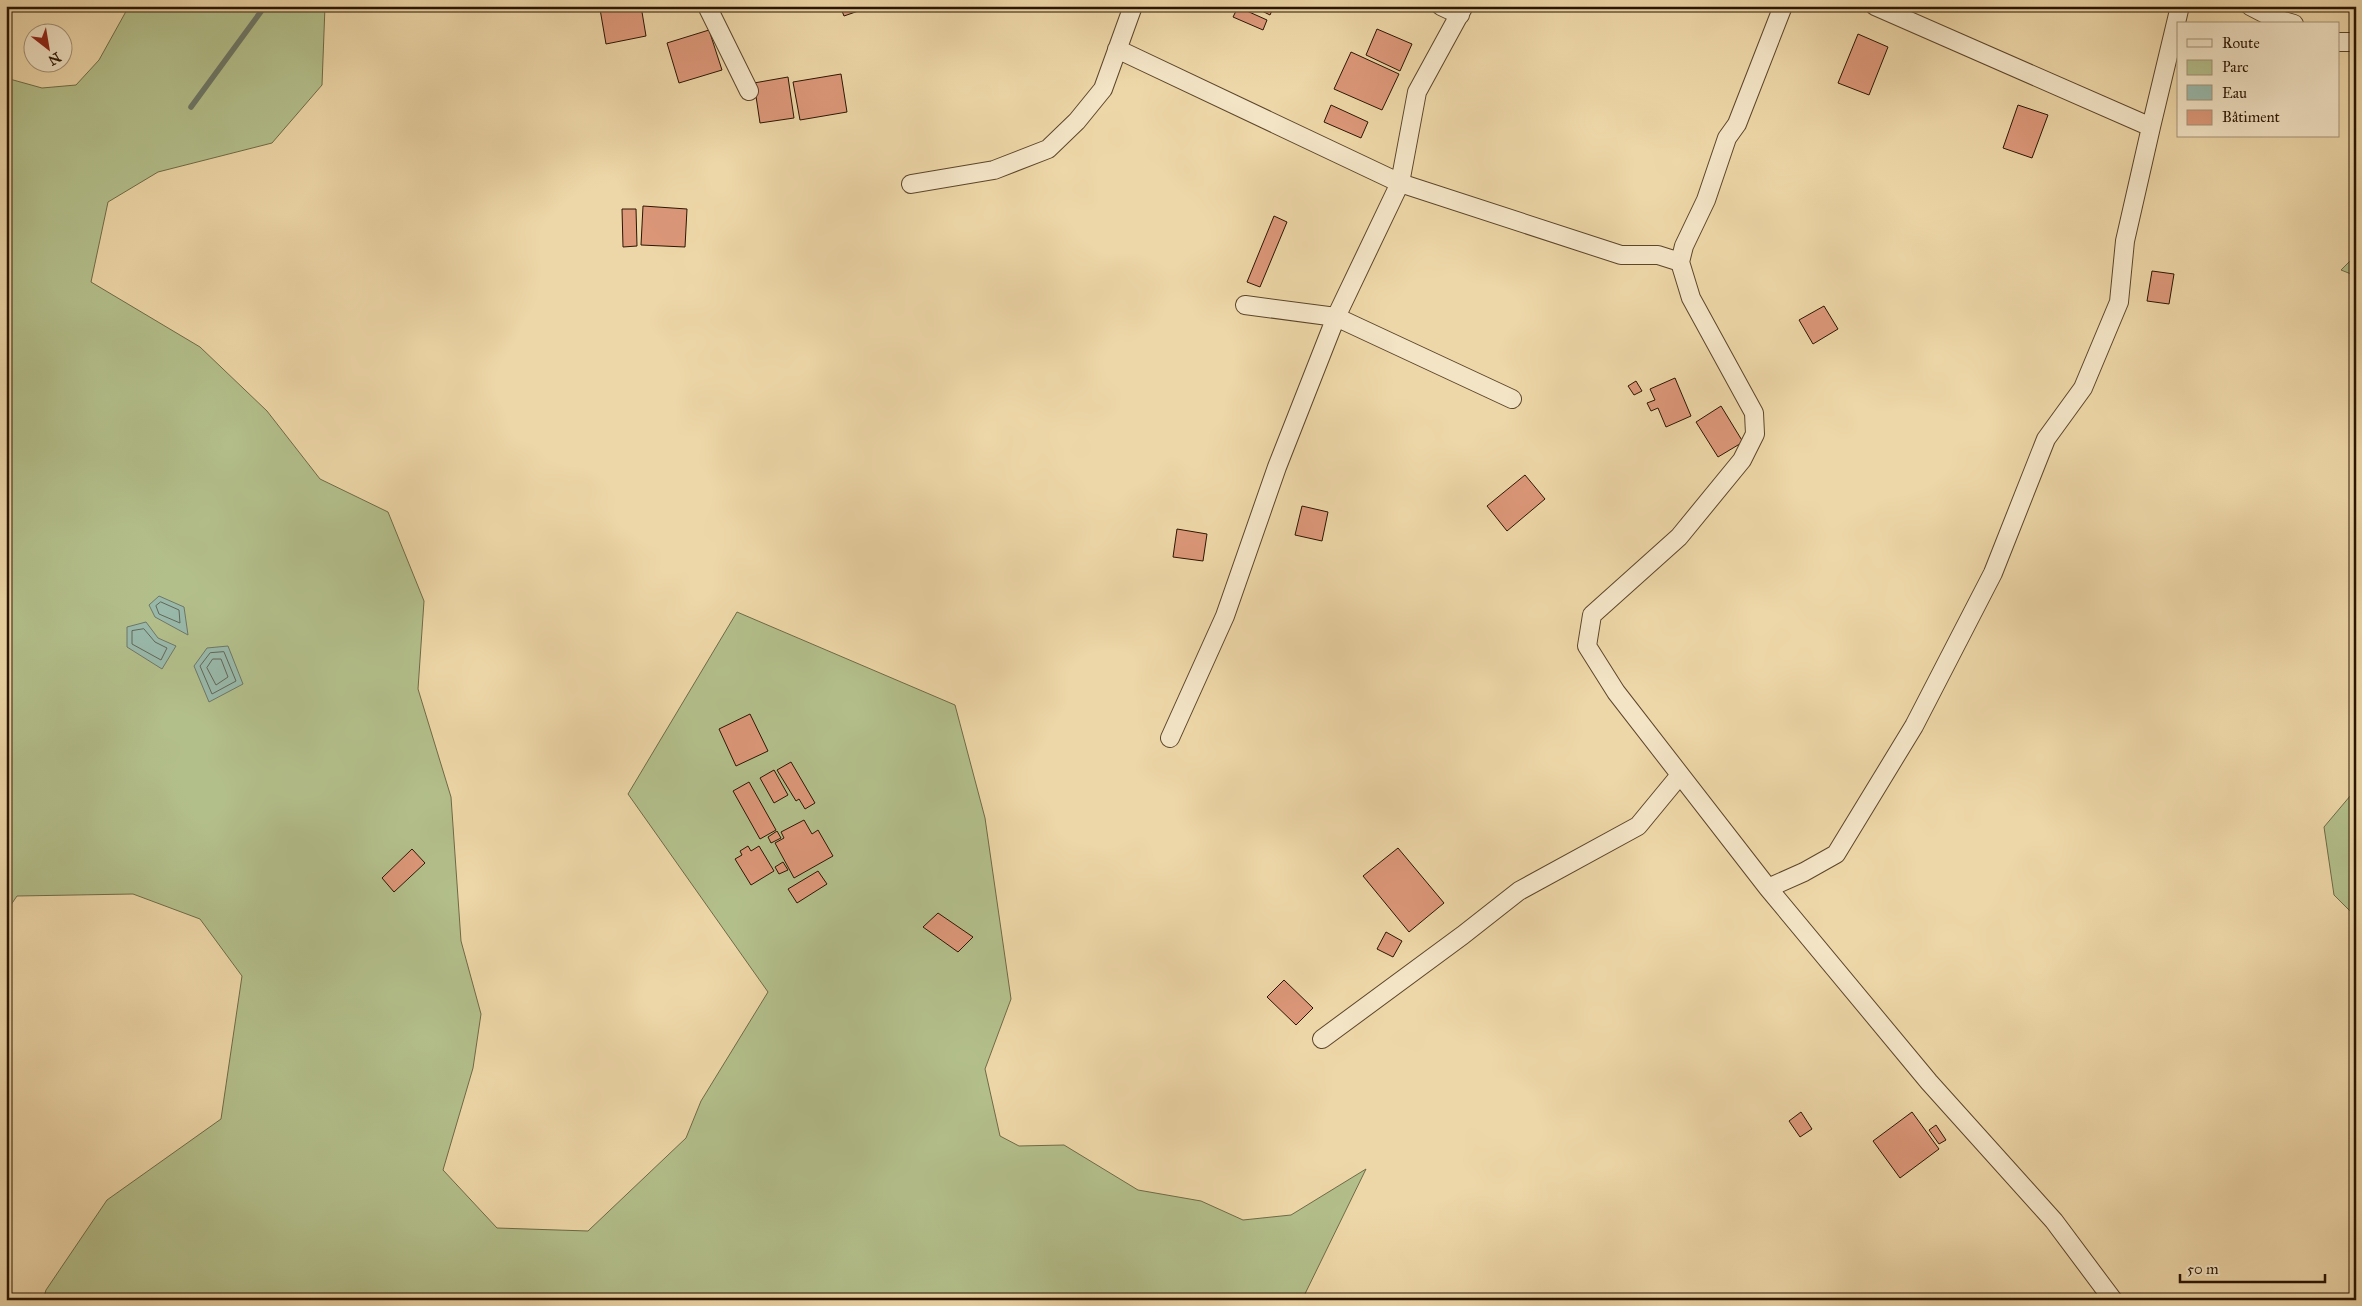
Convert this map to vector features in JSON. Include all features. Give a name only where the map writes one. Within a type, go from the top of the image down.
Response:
[{"type":"street","points":[[707,6],[749,91]]},
{"type":"street","points":[[911,184],[994,170],[1048,149],[1077,121],[1103,89],[1133,6]]},
{"type":"street","points":[[1170,738],[1225,616],[1277,467],[1336,317],[1400,183],[1417,92],[1462,11],[1441,6]]},
{"type":"street","points":[[1783,6],[1737,124],[1727,138],[1706,200],[1684,246],[1680,262],[1691,298],[1754,412],[1755,434],[1742,460],[1679,537],[1592,615],[1587,646],[1616,692],[1768,888],[1929,1082],[2054,1221],[2113,1300]]},
{"type":"street","points":[[1875,6],[2151,127]]},
{"type":"street","points":[[1768,888],[1804,872],[1836,854],[1914,726],[1993,573],[2046,439],[2083,388],[2118,302],[2125,241],[2180,6]]},
{"type":"street","points":[[2250,6],[2273,18],[2287,22]]},
{"type":"street","points":[[2340,42],[2356,42]]},
{"type":"street","points":[[1117,49],[1400,183],[1621,255],[1658,255],[1680,262]]},
{"type":"street","points":[[1246,306],[1336,317],[1512,399]]},
{"type":"street","points":[[1322,1038],[1463,935],[1519,891],[1638,826],[1680,775]]},
{"type":"green space","points":[[129,6],[325,6],[322,85],[272,143],[158,172],[108,202],[91,282],[200,347],[267,411],[320,479],[388,512],[424,601],[418,689],[451,797],[461,941],[481,1014],[473,1068],[443,1170],[497,1228],[588,1231],[686,1138],[701,1101],[768,992],[628,794],[737,612],[955,705],[985,818],[1011,999],[985,1069],[1000,1136],[1019,1146],[1064,1145],[1138,1190],[1201,1201],[1243,1220],[1291,1215],[1366,1169],[1302,1300],[43,1300],[46,1290],[107,1200],[221,1119],[242,976],[200,919],[133,894],[17,896],[6,912],[6,78],[42,88],[76,85],[99,60]]},
{"type":"green space","points":[[2356,255],[2356,276],[2341,270]]},
{"type":"green space","points":[[2356,789],[2356,917],[2334,895],[2324,827]]},
{"type":"water","points":[[159,596],[184,607],[188,635],[155,617],[149,605]]},
{"type":"water","points":[[146,622],[158,638],[176,646],[162,669],[127,647],[127,627]]},
{"type":"water","points":[[228,646],[243,684],[209,702],[194,666],[207,648]]},
{"type":"building","points":[[615,6],[641,6],[646,36],[606,44],[600,9]]},
{"type":"building","points":[[840,6],[864,6],[864,9],[844,16]]},
{"type":"building","points":[[1252,6],[1274,6],[1270,15]]},
{"type":"building","points":[[1238,7],[1267,20],[1263,30],[1233,17]]},
{"type":"building","points":[[1377,29],[1412,44],[1400,71],[1366,55]]},
{"type":"building","points":[[709,30],[722,70],[679,83],[667,43]]},
{"type":"building","points":[[1858,34],[1888,47],[1869,95],[1838,83]]},
{"type":"building","points":[[1351,52],[1399,74],[1382,110],[1334,89]]},
{"type":"building","points":[[841,74],[847,112],[800,120],[793,82]]},
{"type":"building","points":[[788,77],[794,118],[760,123],[754,83]]},
{"type":"building","points":[[1331,105],[1368,122],[1361,138],[1324,122]]},
{"type":"building","points":[[2018,105],[2048,115],[2032,158],[2003,148]]},
{"type":"building","points":[[643,206],[687,209],[685,247],[641,245]]},
{"type":"building","points":[[622,209],[636,209],[637,246],[623,247]]},
{"type":"building","points":[[1274,216],[1287,222],[1260,287],[1247,282]]},
{"type":"building","points":[[2152,271],[2174,274],[2169,304],[2147,301]]},
{"type":"building","points":[[1824,306],[1838,329],[1813,344],[1799,320]]},
{"type":"building","points":[[1675,378],[1691,416],[1666,427],[1658,408],[1651,411],[1647,403],[1655,400],[1650,389]]},
{"type":"building","points":[[1636,381],[1642,391],[1634,395],[1628,386]]},
{"type":"building","points":[[1721,406],[1743,442],[1718,457],[1696,422]]},
{"type":"building","points":[[1525,475],[1545,499],[1507,531],[1487,506]]},
{"type":"building","points":[[1302,506],[1328,512],[1322,541],[1295,535]]},
{"type":"building","points":[[1177,529],[1207,534],[1203,561],[1173,557]]},
{"type":"building","points":[[750,714],[768,751],[736,766],[719,729]]},
{"type":"building","points":[[791,762],[815,803],[805,809],[799,799],[796,801],[777,770]]},
{"type":"building","points":[[774,770],[788,795],[774,803],[760,778]]},
{"type":"building","points":[[749,782],[776,830],[760,839],[733,791]]},
{"type":"building","points":[[804,820],[812,834],[818,830],[833,856],[794,878],[775,843],[784,838],[781,832]]},
{"type":"building","points":[[777,831],[781,838],[771,843],[768,837]]},
{"type":"building","points":[[748,846],[751,851],[759,846],[774,871],[751,885],[735,859],[742,855],[740,851]]},
{"type":"building","points":[[1398,848],[1444,903],[1409,932],[1363,876]]},
{"type":"building","points":[[412,849],[425,863],[394,892],[382,878]]},
{"type":"building","points":[[783,862],[788,870],[779,874],[775,867]]},
{"type":"building","points":[[818,871],[827,884],[797,903],[788,889]]},
{"type":"building","points":[[938,913],[973,937],[958,952],[923,927]]},
{"type":"building","points":[[1386,932],[1402,941],[1393,957],[1377,949]]},
{"type":"building","points":[[1284,980],[1313,1008],[1296,1025],[1267,997]]},
{"type":"building","points":[[1801,1112],[1812,1129],[1800,1137],[1789,1121]]},
{"type":"building","points":[[1912,1112],[1939,1149],[1900,1178],[1873,1141]]},
{"type":"building","points":[[1936,1125],[1946,1140],[1939,1144],[1929,1130]]},
{"type":"waterway","points":[[191,107],[265,6]]}]
